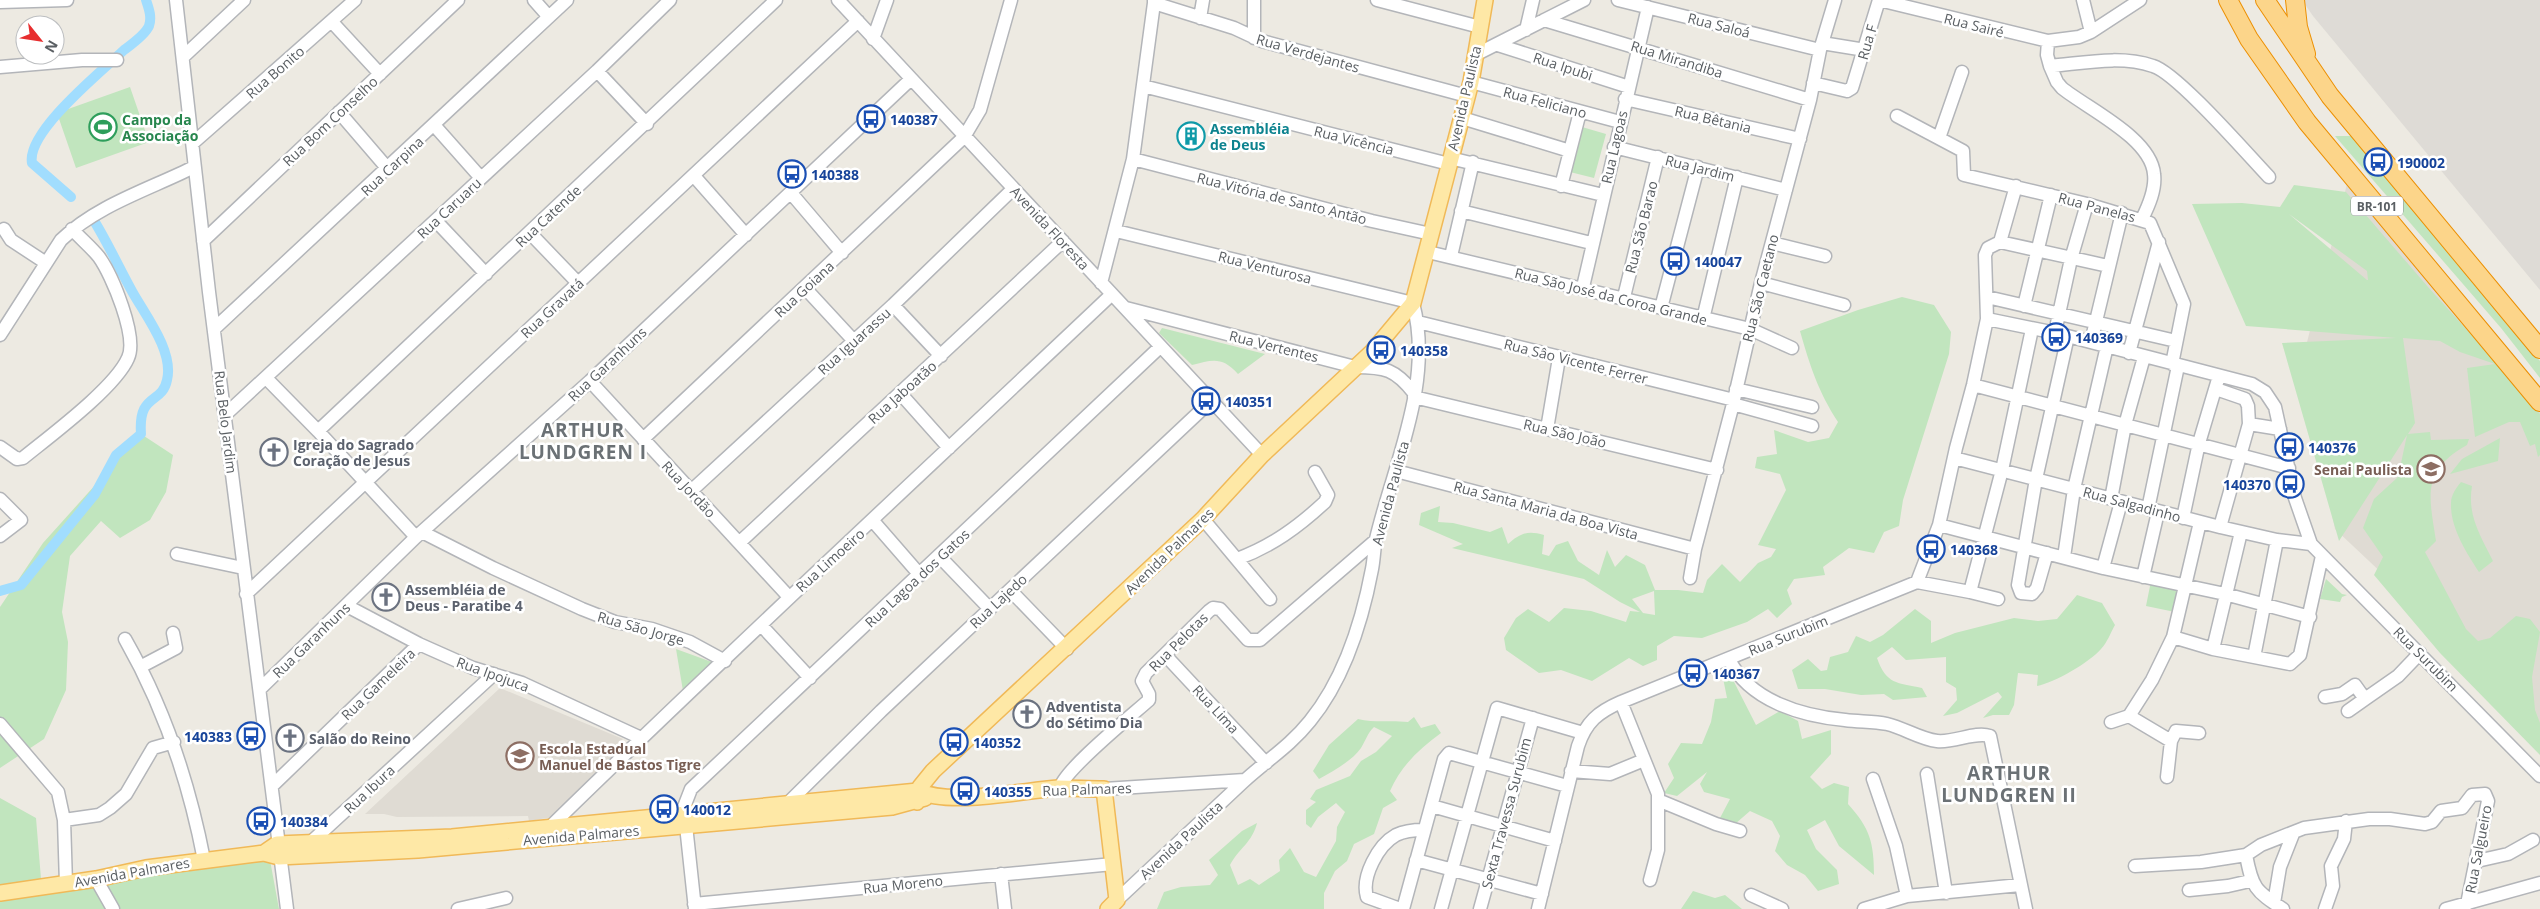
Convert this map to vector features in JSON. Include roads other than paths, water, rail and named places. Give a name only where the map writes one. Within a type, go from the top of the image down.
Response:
[{"type":"highway","name":"BR-101","points":[[2228,0],[2249,39],[2308,122],[2540,402]]},
{"type":"highway","name":"BR-101","points":[[2265,0],[2311,69],[2476,275],[2540,349]]},
{"type":"highway","points":[[2294,0],[2298,27],[2311,69]]},
{"type":"main road","name":"Avenida Paulista","points":[[1413,303],[1428,252],[1469,89],[1477,54],[1484,0]]},
{"type":"main road","name":"Avenida Palmares","points":[[274,852],[310,843],[452,837],[550,827],[892,807],[921,797],[942,763],[1203,519],[1262,455],[1372,352],[1413,303]]},
{"type":"main road","name":"Rua Palmares","points":[[921,797],[957,797],[1060,788],[1104,790]]},
{"type":"main road","name":"Avenida Paulista","points":[[1104,790],[1112,864],[1112,905]]},
{"type":"main road","name":"Avenida Palmares","points":[[0,893],[96,879],[146,868],[274,852],[418,850],[685,820],[787,804],[921,797]]},
{"type":"street","points":[[0,2],[67,0]]},
{"type":"street","name":"Rua Belo Jardim","points":[[176,0],[193,143],[194,167],[226,414],[246,594],[272,786],[274,852],[287,909]]},
{"type":"street","points":[[183,57],[244,0]]},
{"type":"street","name":"Rua Bonito","points":[[193,143],[355,0]]},
{"type":"street","name":"Rua Bom Conselho","points":[[203,241],[458,0]]},
{"type":"street","points":[[534,0],[549,17]]},
{"type":"street","name":"Rua Carpina","points":[[214,329],[388,169],[567,0]]},
{"type":"street","name":"Rua Caruaru","points":[[226,414],[267,379],[597,71],[670,0]]},
{"type":"street","name":"Rua Catende","points":[[318,431],[647,124],[776,0]]},
{"type":"street","name":"Avenida Floresta","points":[[838,0],[1262,455]]},
{"type":"street","points":[[873,39],[886,0]]},
{"type":"street","name":"Rua Goiana","points":[[643,439],[964,137],[980,110],[1011,0]]},
{"type":"street","points":[[1200,18],[1203,0]]},
{"type":"street","points":[[1254,0],[1254,38]]},
{"type":"street","points":[[1377,0],[1480,27]]},
{"type":"street","points":[[1526,30],[1533,0]]},
{"type":"street","points":[[1477,54],[1526,30],[1572,3],[1584,0]]},
{"type":"street","name":"Rua Saloá","points":[[1618,0],[1821,46],[1866,50]]},
{"type":"street","name":"Rua São Caetano","points":[[1690,578],[1695,549],[1734,397],[1760,283],[1800,139],[1821,46],[1835,0]]},
{"type":"street","name":"Rua Sairé","points":[[1879,0],[2044,41]]},
{"type":"street","name":"Rua F","points":[[1813,82],[1847,91],[1854,84],[1866,50],[1879,0]]},
{"type":"street","points":[[2083,0],[2091,32]]},
{"type":"street","points":[[2140,0],[2091,32],[2079,37],[2044,41],[2050,66],[2057,82],[2062,88],[2130,137],[2149,158],[2155,178],[2150,200],[2142,219]]},
{"type":"street","points":[[1101,283],[1116,231],[1133,159],[1154,2]]},
{"type":"street","name":"Rua Verdejantes","points":[[1154,2],[1234,28],[1254,38],[1469,89]]},
{"type":"street","name":"Rua Lagoas","points":[[1583,287],[1591,243],[1648,7]]},
{"type":"street","name":"Rua Mirandiba","points":[[1544,20],[1810,100]]},
{"type":"street","name":"Rua Gravatá","points":[[246,594],[858,21]]},
{"type":"street","points":[[332,22],[380,74]]},
{"type":"street","name":"Rua Ipubi","points":[[1498,45],[1627,93]]},
{"type":"street","points":[[0,67],[111,60]]},
{"type":"street","points":[[2050,66],[2124,60],[2159,68],[2204,110],[2269,177]]},
{"type":"street","points":[[597,71],[647,124]]},
{"type":"street","points":[[1897,116],[1939,138],[1962,72]]},
{"type":"street","name":"Rua Garanhuns","points":[[260,690],[419,534],[590,381],[792,193],[911,78]]},
{"type":"street","name":"Rua Vicência","points":[[1143,86],[1450,161],[1473,162],[1561,186],[1603,195]]},
{"type":"street","name":"Rua Feliciano","points":[[1469,89],[1620,122]]},
{"type":"street","name":"Rua Bêtania","points":[[1627,93],[1800,139]]},
{"type":"street","points":[[339,112],[388,169]]},
{"type":"street","points":[[1561,186],[1580,112]]},
{"type":"street","points":[[1462,118],[1570,151]]},
{"type":"street","points":[[434,125],[481,178]]},
{"type":"street","name":"Rua Panelas","points":[[1939,138],[1963,151],[1964,175],[2122,213],[2142,219],[2153,225],[2184,304],[2176,341],[2175,365],[2143,577]]},
{"type":"street","name":"Rua Jardim","points":[[1614,147],[1786,190]]},
{"type":"street","name":"Rua São Barao","points":[[1624,298],[1658,157]]},
{"type":"street","name":"Rua Vitória de Santo Antão","points":[[1133,159],[1372,221],[1432,234]]},
{"type":"street","points":[[1451,256],[1473,162]]},
{"type":"street","points":[[0,335],[61,240],[72,230],[102,211],[194,167]]},
{"type":"street","points":[[1661,308],[1698,167]]},
{"type":"street","points":[[694,176],[746,235]]},
{"type":"street","points":[[1703,320],[1737,177]]},
{"type":"street","points":[[2000,242],[2016,186]]},
{"type":"street","name":"Rua Iguarassu","points":[[691,491],[893,305],[1013,189]]},
{"type":"street","points":[[792,193],[842,253]]},
{"type":"street","points":[[2024,306],[2051,195]]},
{"type":"street","points":[[2047,553],[2037,588],[2032,594],[2023,594],[2019,591],[2018,585],[2024,546],[2036,479],[2054,406],[2062,335],[2058,315],[2071,258],[2087,204]]},
{"type":"street","points":[[1461,211],[1591,243]]},
{"type":"street","points":[[2091,342],[2122,213]]},
{"type":"street","points":[[436,221],[486,274]]},
{"type":"street","points":[[4,229],[11,240],[46,264]]},
{"type":"street","points":[[0,447],[17,459],[22,458],[90,402],[116,376],[129,357],[130,336],[126,318],[104,266],[72,230]]},
{"type":"street","name":"Rua Venturosa","points":[[1116,231],[1413,303]]},
{"type":"street","points":[[530,233],[578,283]]},
{"type":"street","name":"Rua Jaboatão","points":[[740,542],[1063,241]]},
{"type":"street","points":[[1998,599],[1917,582],[1939,525],[1973,385],[1986,319],[1985,255],[1988,248],[2000,242],[2108,266]]},
{"type":"street","points":[[2129,353],[2160,242]]},
{"type":"street","points":[[1772,243],[1825,256]]},
{"type":"street","name":"Rua São José da Coroa Grande","points":[[1428,252],[1583,287],[1703,320],[1750,329],[1792,348]]},
{"type":"street","points":[[1760,283],[1844,304]]},
{"type":"street","points":[[805,288],[854,341]]},
{"type":"street","name":"Rua Limoeiro","points":[[550,827],[641,738],[725,661],[789,597],[873,521],[1111,294]]},
{"type":"street","points":[[1987,297],[2176,341]]},
{"type":"street","name":"Avenida Paulista","points":[[1112,905],[1245,780],[1279,754],[1310,720],[1325,700],[1344,664],[1372,568],[1376,540],[1396,471],[1414,395],[1418,322],[1413,303]]},
{"type":"street","points":[[893,305],[941,356]]},
{"type":"street","name":"Rua Vertentes","points":[[1126,308],[1355,367],[1376,367],[1389,370],[1406,382],[1414,395]]},
{"type":"street","points":[[1986,319],[2091,342],[2175,365],[2218,382],[2245,398],[2248,406],[2249,424],[2220,527]]},
{"type":"street","name":"Rua Sâo Vicente Ferrer","points":[[1418,322],[1559,358],[1734,397]]},
{"type":"street","points":[[1970,592],[2002,470],[2032,328]]},
{"type":"street","points":[[2064,557],[2074,489],[2107,346]]},
{"type":"street","name":"Rua Lagoa dos Gatos","points":[[694,906],[684,803],[691,789],[940,557],[1160,347]]},
{"type":"street","points":[[2103,568],[2116,501],[2125,424],[2144,357]]},
{"type":"street","points":[[1546,429],[1559,358]]},
{"type":"street","points":[[267,379],[366,483],[419,534]]},
{"type":"street","name":"Rua Jordão","points":[[590,381],[789,597]]},
{"type":"street","points":[[2218,382],[2252,384],[2265,392],[2275,407],[2295,498],[2311,544]]},
{"type":"street","points":[[2183,518],[2199,443],[2218,382]]},
{"type":"street","points":[[1973,385],[2288,468]]},
{"type":"street","points":[[900,393],[949,448]]},
{"type":"street","name":"Rua São João","points":[[1414,395],[1716,470]]},
{"type":"street","points":[[1734,397],[1812,407]]},
{"type":"street","points":[[1734,397],[1812,426]]},
{"type":"street","name":"Rua Lajedo","points":[[787,804],[881,711],[1212,400]]},
{"type":"street","points":[[2249,424],[2280,429]]},
{"type":"street","name":"Rua Salgadinho","points":[[1954,458],[2220,527],[2277,540],[2311,544]]},
{"type":"street","name":"Rua Santa Maria da Boa Vista","points":[[1396,471],[1695,549]]},
{"type":"street","points":[[1237,559],[1264,548],[1286,536],[1325,502],[1328,495],[1315,472]]},
{"type":"street","points":[[0,500],[21,520],[0,536]]},
{"type":"street","points":[[1203,519],[1270,598]]},
{"type":"street","points":[[873,521],[920,575]]},
{"type":"street","points":[[2111,722],[2129,716],[2152,680],[2173,637],[2200,522]]},
{"type":"street","points":[[1939,525],[2103,568],[2225,594],[2310,617]]},
{"type":"street","points":[[2213,649],[2241,532]]},
{"type":"street","name":"Rua São Jorge","points":[[419,534],[582,609],[615,622],[652,629],[683,639],[725,661]]},
{"type":"street","name":"Rua Pelotas","points":[[1060,788],[1062,780],[1081,761],[1149,700],[1149,694],[1142,681],[1143,678],[1213,608],[1224,612],[1248,640],[1260,640],[1376,540]]},
{"type":"street","points":[[2254,657],[2277,540]]},
{"type":"street","name":"Rua Surubim","points":[[2311,544],[2540,776]]},
{"type":"street","points":[[178,554],[243,568]]},
{"type":"street","points":[[2173,637],[2213,649],[2290,664],[2296,661],[2300,655],[2310,617],[2322,556]]},
{"type":"street","points":[[940,557],[990,609]]},
{"type":"street","name":"Rua Surubim","points":[[1538,909],[1571,771],[1583,733],[1594,716],[1620,702],[1917,582]]},
{"type":"street","points":[[1010,590],[1066,648]]},
{"type":"street","name":"Rua Ipojuca","points":[[347,606],[419,644],[522,683],[641,738]]},
{"type":"street","points":[[761,625],[810,678]]},
{"type":"street","points":[[140,667],[176,648],[173,633]]},
{"type":"street","points":[[125,639],[140,667],[174,742],[193,804],[204,860]]},
{"type":"street","name":"Rua Gameleira","points":[[272,786],[419,644]]},
{"type":"street","points":[[2348,710],[2398,676],[2420,653]]},
{"type":"street","name":"Rua Lima","points":[[1166,656],[1266,763]]},
{"type":"street","points":[[1729,658],[1740,678],[1750,687],[1769,700],[1792,708],[1828,718],[1886,724],[1936,741],[1989,736],[2026,909]]},
{"type":"street","name":"Rua Ibura","points":[[310,843],[494,674]]},
{"type":"street","points":[[2325,697],[2342,694],[2355,685],[2365,699]]},
{"type":"street","points":[[1620,702],[1658,800],[1658,850],[1650,880]]},
{"type":"street","points":[[1442,909],[1497,708],[1583,733]]},
{"type":"street","points":[[2129,716],[2171,741]]},
{"type":"street","name":"Sexta Travessa Surubim","points":[[1480,909],[1533,718]]},
{"type":"street","points":[[0,724],[58,792],[64,820],[66,884]]},
{"type":"street","points":[[2166,777],[2171,741],[2178,731],[2199,734]]},
{"type":"street","points":[[64,820],[99,815],[106,812],[126,794],[153,748],[174,742]]},
{"type":"street","points":[[1424,830],[1396,835],[1383,846],[1371,870],[1366,886],[1367,897],[1402,909],[1444,759],[1449,753],[1567,786]]},
{"type":"street","points":[[1571,771],[1610,774],[1644,760]]},
{"type":"street","points":[[1928,774],[1946,892]]},
{"type":"street","points":[[1873,779],[1896,846],[1906,896]]},
{"type":"street","name":"Rua Palmares","points":[[1104,790],[1245,780]]},
{"type":"street","name":"Rua Salgueiro","points":[[2346,821],[2390,819],[2424,824],[2432,822],[2440,811],[2462,808],[2472,795],[2485,794],[2488,801],[2467,904]]},
{"type":"street","points":[[1658,800],[1716,824],[1740,831]]},
{"type":"street","points":[[1432,806],[1555,840]]},
{"type":"street","points":[[2135,866],[2201,862],[2246,855],[2261,845],[2293,834],[2304,828],[2346,821],[2344,840],[2335,854],[2330,871],[2333,886],[2325,909]]},
{"type":"street","points":[[2279,906],[2280,868],[2293,834]]},
{"type":"street","points":[[2477,861],[2508,854],[2533,840]]},
{"type":"street","points":[[2246,855],[2250,881],[2263,896],[2279,906]]},
{"type":"street","points":[[1416,860],[1542,894]]},
{"type":"street","name":"Rua Moreno","points":[[694,906],[1112,864]]},
{"type":"street","points":[[1002,874],[1005,909]]},
{"type":"street","points":[[96,879],[113,909]]},
{"type":"street","points":[[2189,890],[2228,886],[2250,881]]},
{"type":"street","points":[[2446,909],[2540,883]]},
{"type":"street","points":[[1864,909],[1906,896],[2020,885]]},
{"type":"street","points":[[1751,895],[1782,909]]},
{"type":"street","points":[[458,909],[506,898]]},
{"type":"waterway","points":[[71,197],[32,163],[33,150],[41,135],[67,103],[147,29],[150,23],[150,16],[146,0]]},
{"type":"waterway","points":[[0,591],[21,585],[95,494],[116,455],[141,434],[143,411],[164,388],[167,380],[168,369],[163,346],[93,219]]},
{"type":"place","name":"140387","points":[[871,119]]},
{"type":"place","name":"Campo da Associação","points":[[103,127]]},
{"type":"place","name":"Assembléia de Deus","points":[[1191,136]]},
{"type":"place","name":"190002","points":[[2378,162]]},
{"type":"place","name":"140388","points":[[792,174]]},
{"type":"place","name":"140047","points":[[1675,261]]},
{"type":"place","name":"140369","points":[[2056,337]]},
{"type":"place","name":"140358","points":[[1381,350]]},
{"type":"place","name":"140351","points":[[1206,401]]},
{"type":"place","name":"140376","points":[[2289,447]]},
{"type":"place","name":"Igreja do Sagrado Coração de Jesus","points":[[274,452]]},
{"type":"place","name":"Senai Paulista","points":[[2431,469]]},
{"type":"place","name":"140370","points":[[2290,484]]},
{"type":"place","name":"140368","points":[[1931,549]]},
{"type":"place","name":"Assembléia de Deus - Paratibe 4","points":[[386,597]]},
{"type":"place","name":"140367","points":[[1693,673]]},
{"type":"place","name":"Adventista do Sétimo Dia","points":[[1027,714]]},
{"type":"place","name":"140383","points":[[251,736]]},
{"type":"place","name":"Salão do Reino","points":[[290,738]]},
{"type":"place","name":"140352","points":[[954,742]]},
{"type":"place","name":"Escola Estadual Manuel de Bastos Tigre","points":[[520,756]]},
{"type":"place","name":"140355","points":[[965,791]]},
{"type":"place","name":"140012","points":[[664,809]]},
{"type":"place","name":"140384","points":[[261,821]]},
{"type":"district","name":"ARTHUR LUNDGREN I","points":[[583,441]]},
{"type":"district","name":"ARTHUR LUNDGREN II","points":[[2009,784]]}]
